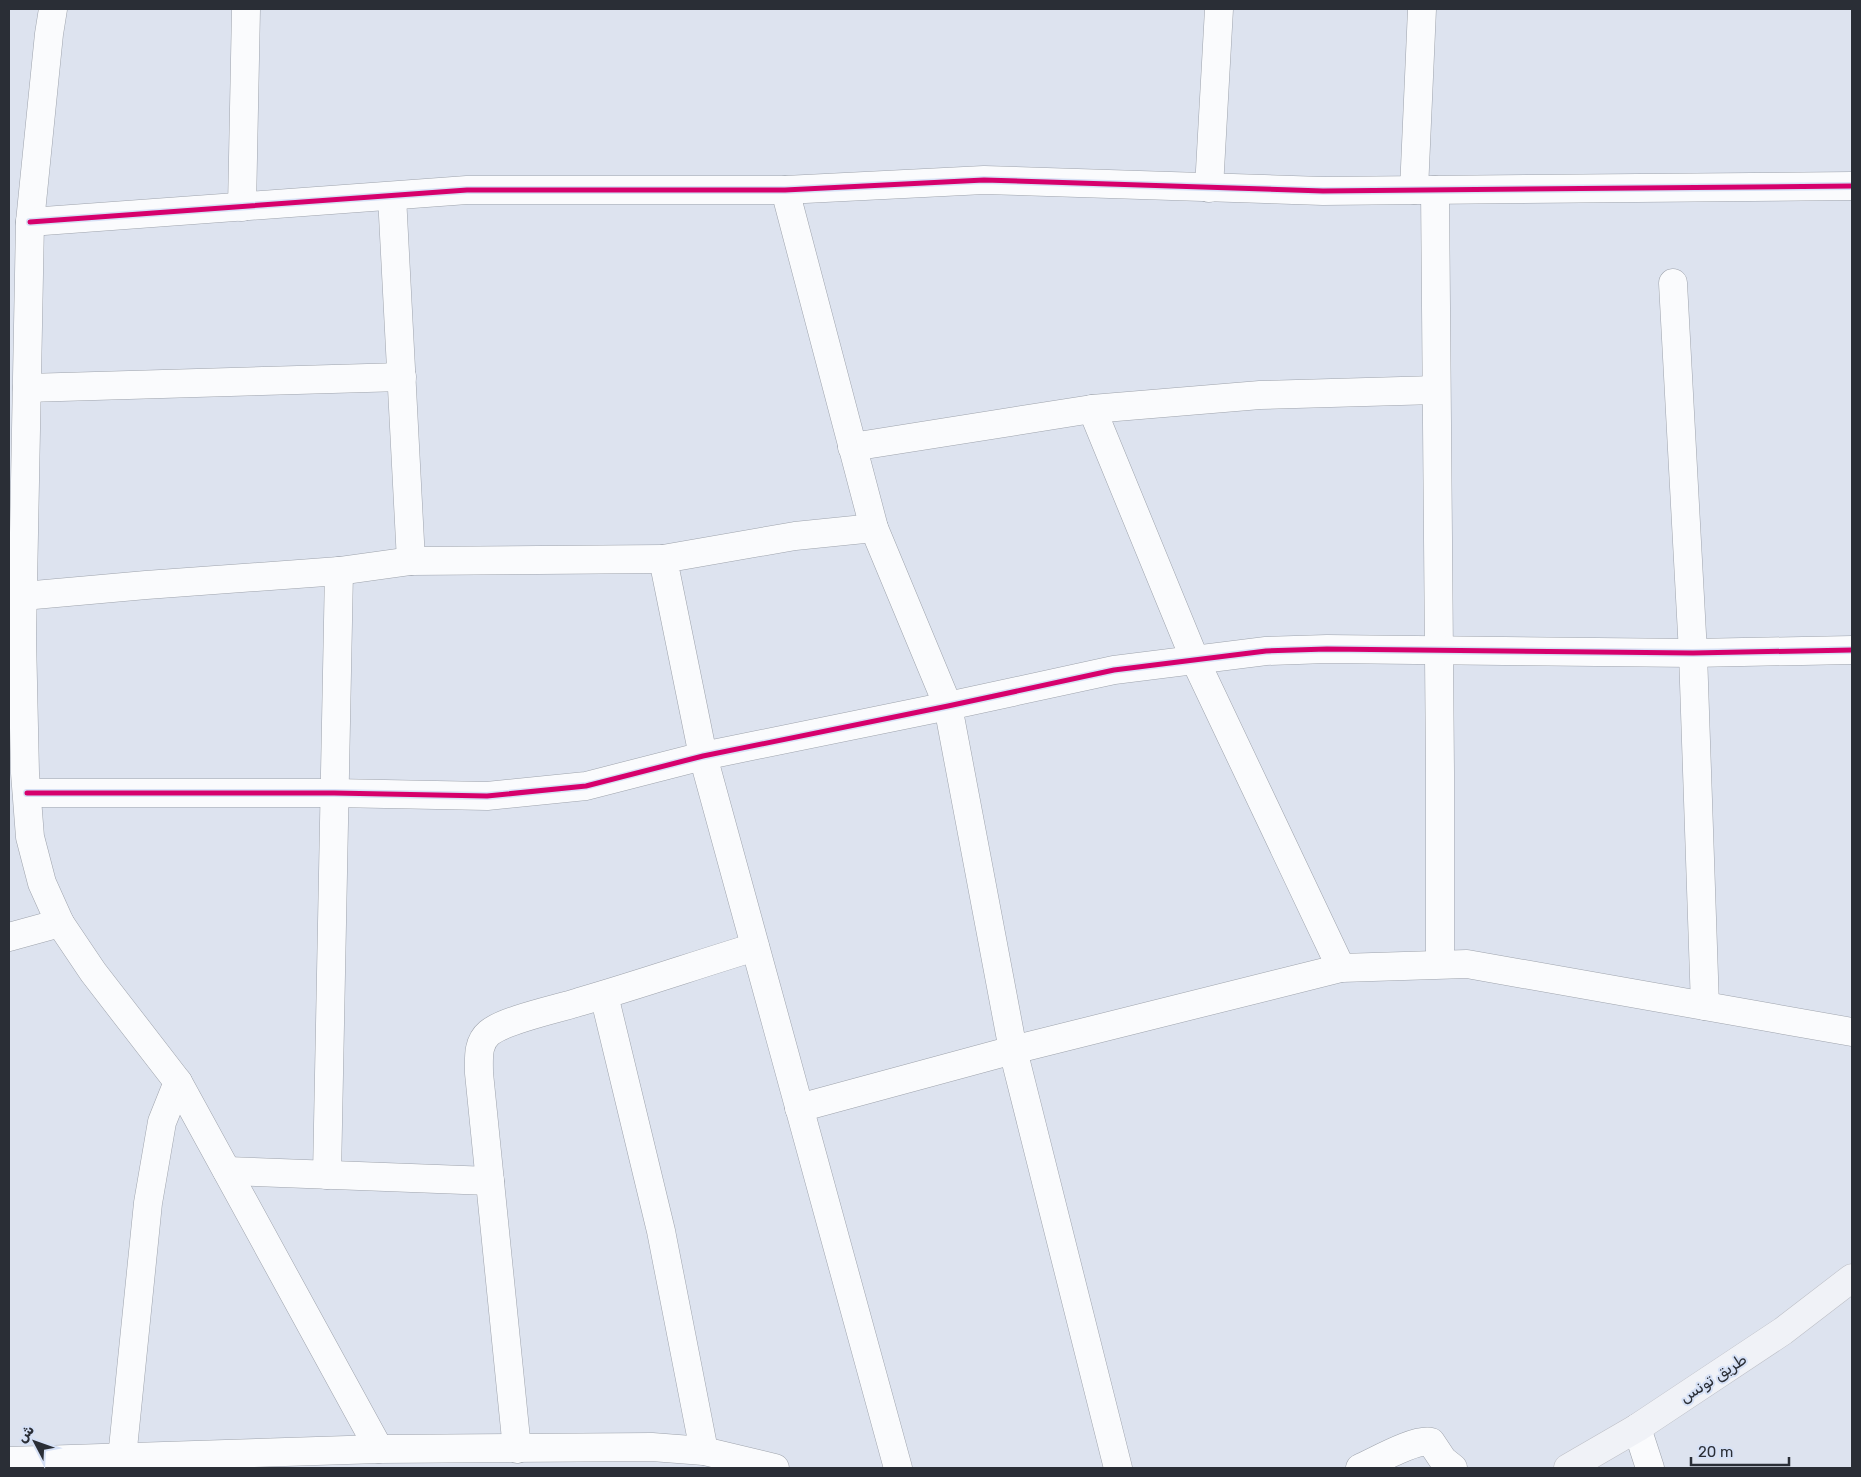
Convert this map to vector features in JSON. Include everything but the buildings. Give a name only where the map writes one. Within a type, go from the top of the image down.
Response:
[{"type":"main road","name":"طريق تونس","points":[[1568,1468],[1637,1428],[1783,1331],[1852,1278]]},
{"type":"street","points":[[53,9],[30,222],[22,647],[30,836],[42,883],[60,923],[92,972],[178,1082],[379,1448]]},
{"type":"street","points":[[242,207],[246,9]]},
{"type":"street","points":[[1209,188],[1219,9]]},
{"type":"street","points":[[1422,9],[1424,190],[1436,390],[1440,964]]},
{"type":"street","points":[[30,222],[467,190],[785,190],[984,180],[1322,191],[1852,186]]},
{"type":"street","points":[[785,190],[874,528],[948,706],[1013,1050],[1118,1468]]},
{"type":"street","points":[[392,196],[412,561]]},
{"type":"street","points":[[1673,283],[1693,653],[1705,1006]]},
{"type":"street","points":[[27,388],[402,376]]},
{"type":"street","points":[[852,447],[1092,409],[1260,395],[1436,390]]},
{"type":"street","points":[[1092,409],[1195,660],[1340,968]]},
{"type":"street","points":[[23,596],[339,571],[412,561],[663,559],[795,536],[874,528]]},
{"type":"street","points":[[663,559],[702,756],[898,1468]]},
{"type":"street","points":[[327,1175],[339,571]]},
{"type":"street","points":[[27,793],[496,794],[586,786],[702,756],[1114,670],[1266,650],[1693,653],[1852,650]]},
{"type":"street","points":[[9,937],[60,923]]},
{"type":"street","points":[[517,1449],[480,1073],[479,1057],[483,1040],[487,1034],[502,1025],[604,995],[754,946]]},
{"type":"street","points":[[799,1108],[1013,1050],[1340,968],[1467,964],[1852,1032]]},
{"type":"street","points":[[604,995],[661,1231],[704,1451]]},
{"type":"street","points":[[122,1458],[148,1203],[162,1122],[178,1082]]},
{"type":"street","points":[[227,1171],[490,1182]]},
{"type":"street","points":[[1637,1428],[1650,1468]]},
{"type":"street","points":[[1360,1468],[1425,1440],[1431,1442],[1443,1460],[1453,1468]]},
{"type":"street","points":[[9,1462],[85,1464],[122,1458],[379,1448],[461,1459],[517,1449],[652,1447],[704,1451],[775,1468]]},
{"type":"cycle path","points":[[30,222],[467,190],[785,190],[984,180],[1323,191],[1852,186]]},
{"type":"cycle path","points":[[27,793],[334,793],[487,796],[586,786],[703,756],[1114,670],[1266,651],[1327,649],[1693,653],[1852,650]]}]
